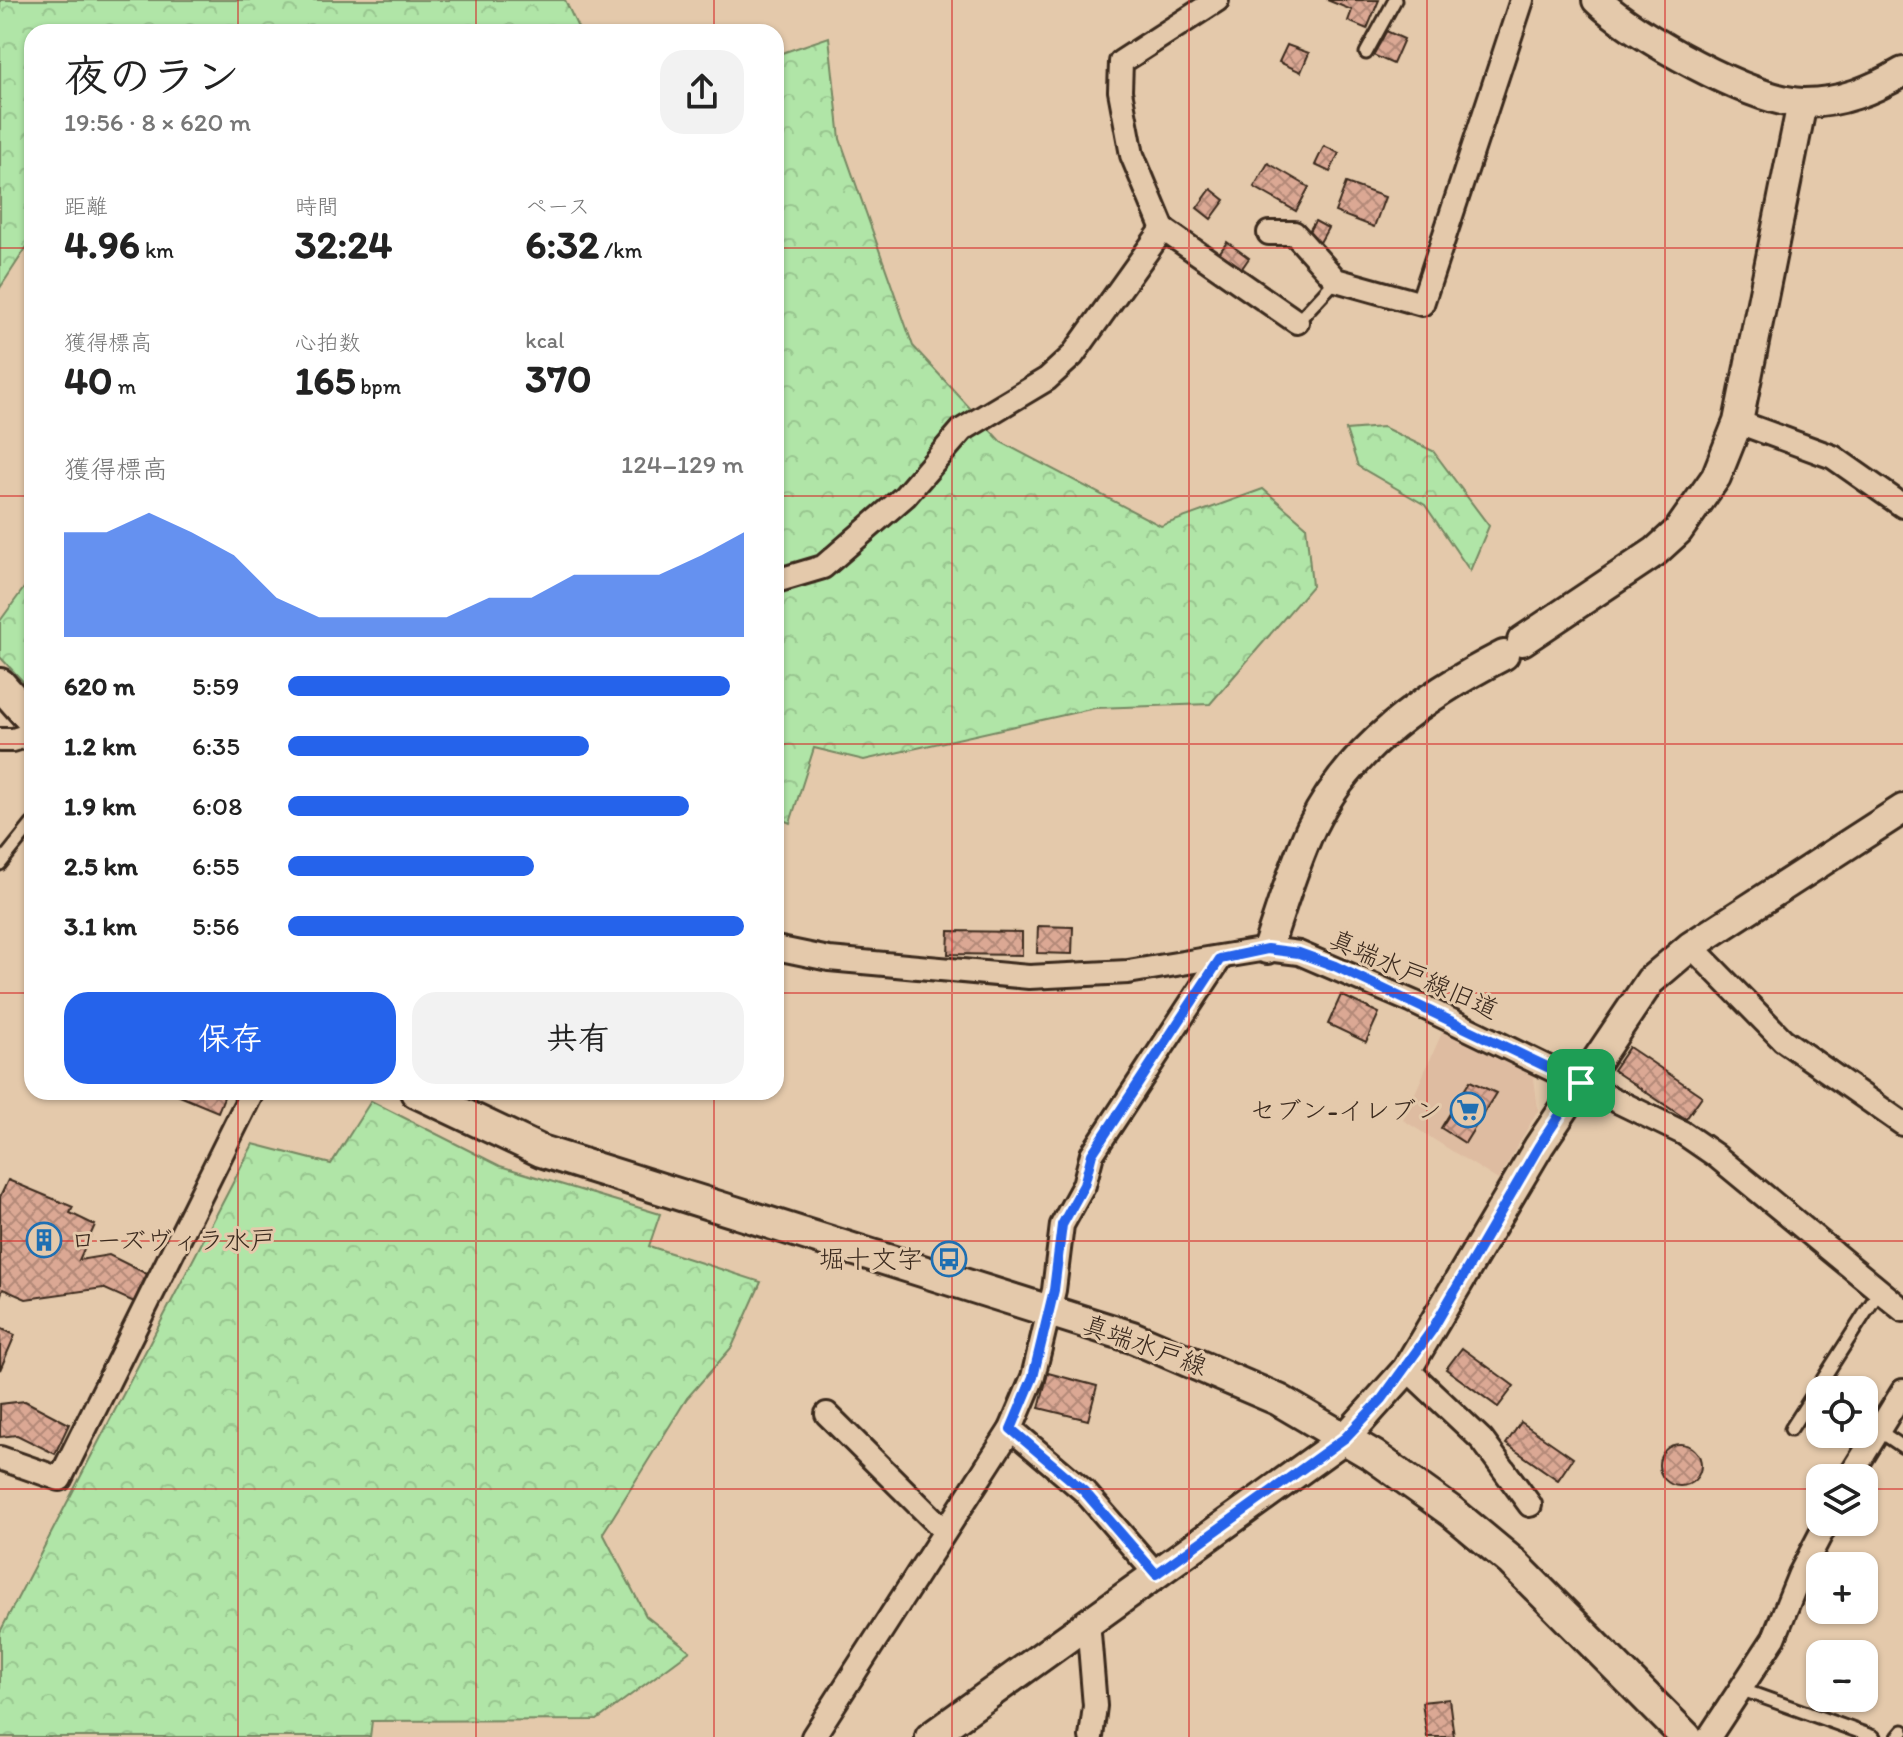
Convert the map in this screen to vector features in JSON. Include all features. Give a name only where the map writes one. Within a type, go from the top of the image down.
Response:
[{"type":"main road","points":[[0,684],[24,711]]},
{"type":"main road","name":"真端水戸線","points":[[433,1100],[541,1151],[1048,1311],[1197,1362],[1279,1400],[1345,1438],[1452,1512],[1511,1561],[1686,1737]]},
{"type":"street","points":[[1217,0],[1121,62],[1120,91],[1132,155],[1163,229],[1297,322]]},
{"type":"street","points":[[1269,233],[1294,233],[1336,280],[1422,304],[1522,0]]},
{"type":"street","points":[[1597,0],[1679,56],[1763,95],[1802,103],[1849,98],[1903,72]]},
{"type":"street","points":[[1267,949],[1297,863],[1333,791],[1388,727],[1623,575],[1678,531],[1716,477],[1738,422],[1802,103]]},
{"type":"street","points":[[784,579],[823,567],[905,496],[962,430],[1047,379],[1072,356],[1163,229]]},
{"type":"street","points":[[1738,422],[1833,457],[1903,506]]},
{"type":"street","points":[[0,740],[24,737]]},
{"type":"street","points":[[930,1737],[1345,1438],[1407,1369],[1581,1083],[1650,981],[1691,946],[1903,809]]},
{"type":"street","points":[[1691,946],[1783,1040],[1903,1124]]},
{"type":"street","name":"真端水戸線旧道","points":[[784,950],[829,959],[1029,977],[1128,972],[1267,949],[1299,953],[1335,966],[1683,1133],[1715,1155],[1903,1310]]},
{"type":"street","points":[[813,1737],[1011,1429],[1033,1377],[1062,1225],[1084,1185],[1092,1154],[1220,959]]},
{"type":"street","points":[[0,1458],[60,1479],[248,1100]]},
{"type":"street","points":[[1407,1369],[1482,1440],[1530,1505]]},
{"type":"street","points":[[1878,1430],[1903,1391]]},
{"type":"street","points":[[827,1414],[944,1530]]},
{"type":"street","points":[[1011,1429],[1084,1491],[1156,1574]]},
{"type":"street","points":[[1709,1737],[1774,1638],[1800,1574],[1820,1536]]},
{"type":"street","points":[[1088,1621],[1095,1706],[1091,1737]]},
{"type":"lane","points":[[1366,53],[1395,0]]},
{"type":"lane","points":[[1297,322],[1336,280]]},
{"type":"lane","points":[[0,864],[24,834]]},
{"type":"lane","points":[[1791,1429],[1880,1290]]},
{"type":"lane","points":[[1878,1430],[1903,1447]]},
{"type":"lane","points":[[1740,1689],[1874,1737]]},
{"type":"lane","points":[[1898,1737],[1903,1731]]},
{"type":"shaded area","points":[[1445,1026],[1533,1070],[1538,1110],[1498,1180],[1403,1120]]},
{"type":"green space","points":[[0,0],[565,0],[576,24],[24,24],[24,251],[0,288]]},
{"type":"green space","points":[[829,37],[840,139],[913,346],[1001,442],[1161,526],[1263,489],[1306,526],[1312,586],[1210,704],[1095,708],[864,760],[814,748],[790,823],[784,820],[784,52]]},
{"type":"green space","points":[[1383,427],[1433,451],[1489,526],[1470,571],[1425,505],[1358,466],[1346,430]]},
{"type":"green space","points":[[24,588],[24,682],[0,657],[0,621]]},
{"type":"green space","points":[[371,1101],[500,1166],[660,1214],[649,1246],[761,1282],[732,1347],[687,1398],[603,1533],[646,1616],[690,1651],[597,1720],[372,1721],[370,1737],[0,1737],[0,1632],[253,1144],[331,1164]]},
{"type":"building","points":[[1327,0],[1379,0],[1367,29],[1348,21],[1352,10]]},
{"type":"building","points":[[1384,30],[1404,39],[1393,64],[1373,55]]},
{"type":"building","points":[[1287,45],[1309,53],[1301,72],[1279,62]]},
{"type":"building","points":[[1324,146],[1339,153],[1330,172],[1315,165]]},
{"type":"building","points":[[1268,163],[1309,187],[1296,211],[1254,187]]},
{"type":"building","points":[[1346,183],[1385,197],[1374,227],[1335,212]]},
{"type":"building","points":[[1211,189],[1225,200],[1211,219],[1197,208]]},
{"type":"building","points":[[1315,221],[1328,228],[1318,246],[1305,238]]},
{"type":"building","points":[[1227,242],[1249,258],[1238,274],[1216,258]]},
{"type":"building","points":[[1038,926],[1073,927],[1072,954],[1037,953]]},
{"type":"building","points":[[949,931],[1022,932],[1022,955],[948,954]]},
{"type":"building","points":[[1341,995],[1379,1013],[1366,1042],[1328,1024]]},
{"type":"building","points":[[1629,1047],[1702,1096],[1686,1119],[1613,1070]]},
{"type":"building","name":"セブン-イレブン","points":[[1470,1081],[1496,1093],[1465,1143],[1441,1128]]},
{"type":"building","points":[[189,1100],[223,1100],[218,1112]]},
{"type":"building","name":"ローズヴィラ水戸","points":[[8,1180],[73,1207],[70,1213],[95,1225],[79,1260],[109,1255],[147,1274],[134,1302],[103,1288],[26,1299],[3,1289],[0,1297],[0,1197]]},
{"type":"building","points":[[0,1328],[15,1335],[0,1370]]},
{"type":"building","points":[[1462,1348],[1514,1386],[1498,1407],[1446,1369]]},
{"type":"building","points":[[1048,1373],[1097,1386],[1088,1420],[1039,1408]]},
{"type":"building","points":[[25,1401],[69,1424],[55,1454],[17,1435],[0,1437],[0,1404]]},
{"type":"building","points":[[1521,1422],[1573,1458],[1558,1480],[1506,1444]]},
{"type":"building","points":[[1680,1444],[1695,1450],[1701,1465],[1695,1480],[1680,1486],[1665,1480],[1659,1465],[1665,1450]]},
{"type":"building","points":[[1449,1699],[1454,1737],[1427,1737],[1422,1702]]},
{"type":"place","name":"セブン-イレブン","points":[[1468,1110]]},
{"type":"place","name":"ローズヴィラ水戸","points":[[44,1240]]},
{"type":"place","name":"堀十文字","points":[[949,1259]]},
{"type":"route","points":[[1267,949],[1299,953],[1335,966],[1581,1083],[1539,1146],[1452,1299],[1407,1369],[1382,1399],[1345,1438],[1156,1574],[1084,1491],[1011,1429],[1033,1377],[1054,1290],[1062,1225],[1084,1185],[1092,1154],[1220,959],[1267,949]]}]
